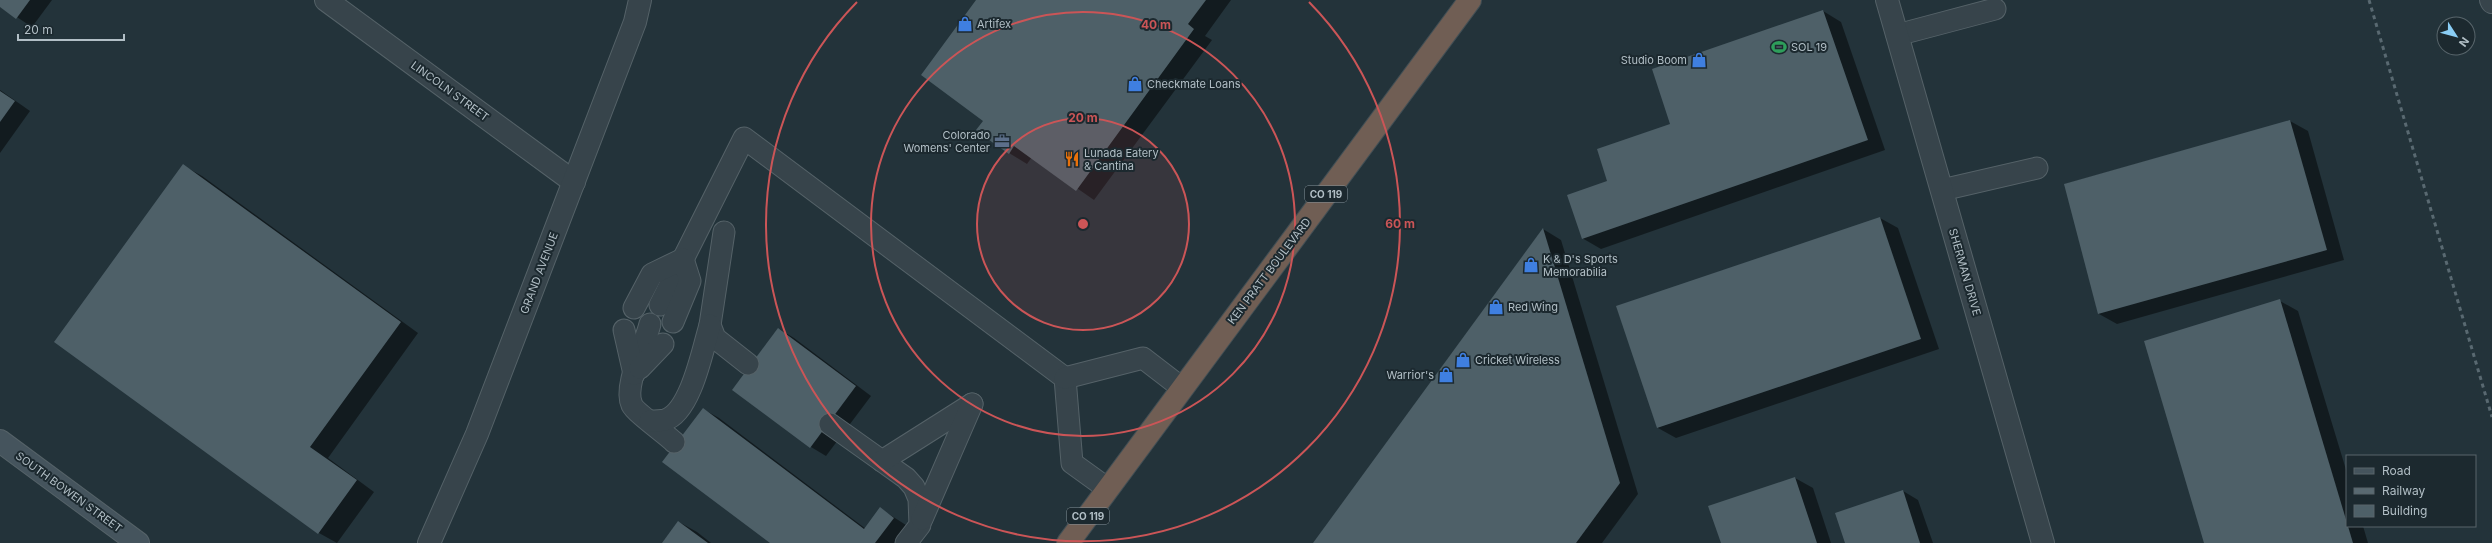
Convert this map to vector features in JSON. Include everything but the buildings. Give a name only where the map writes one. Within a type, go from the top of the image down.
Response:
[{"type":"highway","name":"KEN PRATT BOULEVARD","points":[[1068,543],[1470,0]]},
{"type":"street","name":"LINCOLN STREET","points":[[326,0],[574,182]]},
{"type":"street","name":"GRAND AVENUE","points":[[429,543],[477,434],[635,22],[640,0]]},
{"type":"street","name":"SHERMAN DRIVE","points":[[1887,0],[2043,543]]},
{"type":"street","name":"SOUTH BOWEN STREET","points":[[0,441],[138,543]]},
{"type":"lane","points":[[1897,35],[1995,9]]},
{"type":"lane","points":[[660,305],[744,138],[1066,378],[1072,464],[1108,489]]},
{"type":"lane","points":[[1942,190],[2037,168]]},
{"type":"lane","points":[[650,421],[666,419],[681,406],[689,392],[710,325],[724,232]]},
{"type":"lane","points":[[634,308],[652,274],[682,259]]},
{"type":"lane","points":[[673,322],[690,281],[682,259]]},
{"type":"lane","points":[[650,324],[634,374],[630,393],[632,406],[674,442]]},
{"type":"lane","points":[[710,325],[715,338],[748,364]]},
{"type":"lane","points":[[624,330],[634,374]]},
{"type":"lane","points":[[634,374],[663,344]]},
{"type":"lane","points":[[1066,378],[1143,358],[1182,388]]},
{"type":"lane","points":[[882,461],[972,404],[920,525],[906,543]]},
{"type":"lane","points":[[830,424],[906,478],[914,487],[919,499],[920,525]]},
{"type":"railway","points":[[2369,0],[2492,417]]},
{"type":"place","name":"Artifex","points":[[965,24]]},
{"type":"place","name":"SOL 19","points":[[1779,47]]},
{"type":"place","name":"Studio Boom","points":[[1699,60]]},
{"type":"place","name":"Checkmate Loans","points":[[1135,84]]},
{"type":"place","name":"Colorado Womens' Center","points":[[1002,141]]},
{"type":"place","name":"Lunada Eatery & Cantina","points":[[1072,159]]},
{"type":"place","name":"K & D's Sports Memorabilia","points":[[1531,265]]},
{"type":"place","name":"Red Wing","points":[[1496,307]]},
{"type":"place","name":"Cricket Wireless","points":[[1463,360]]},
{"type":"place","name":"Warrior's","points":[[1446,375]]}]
